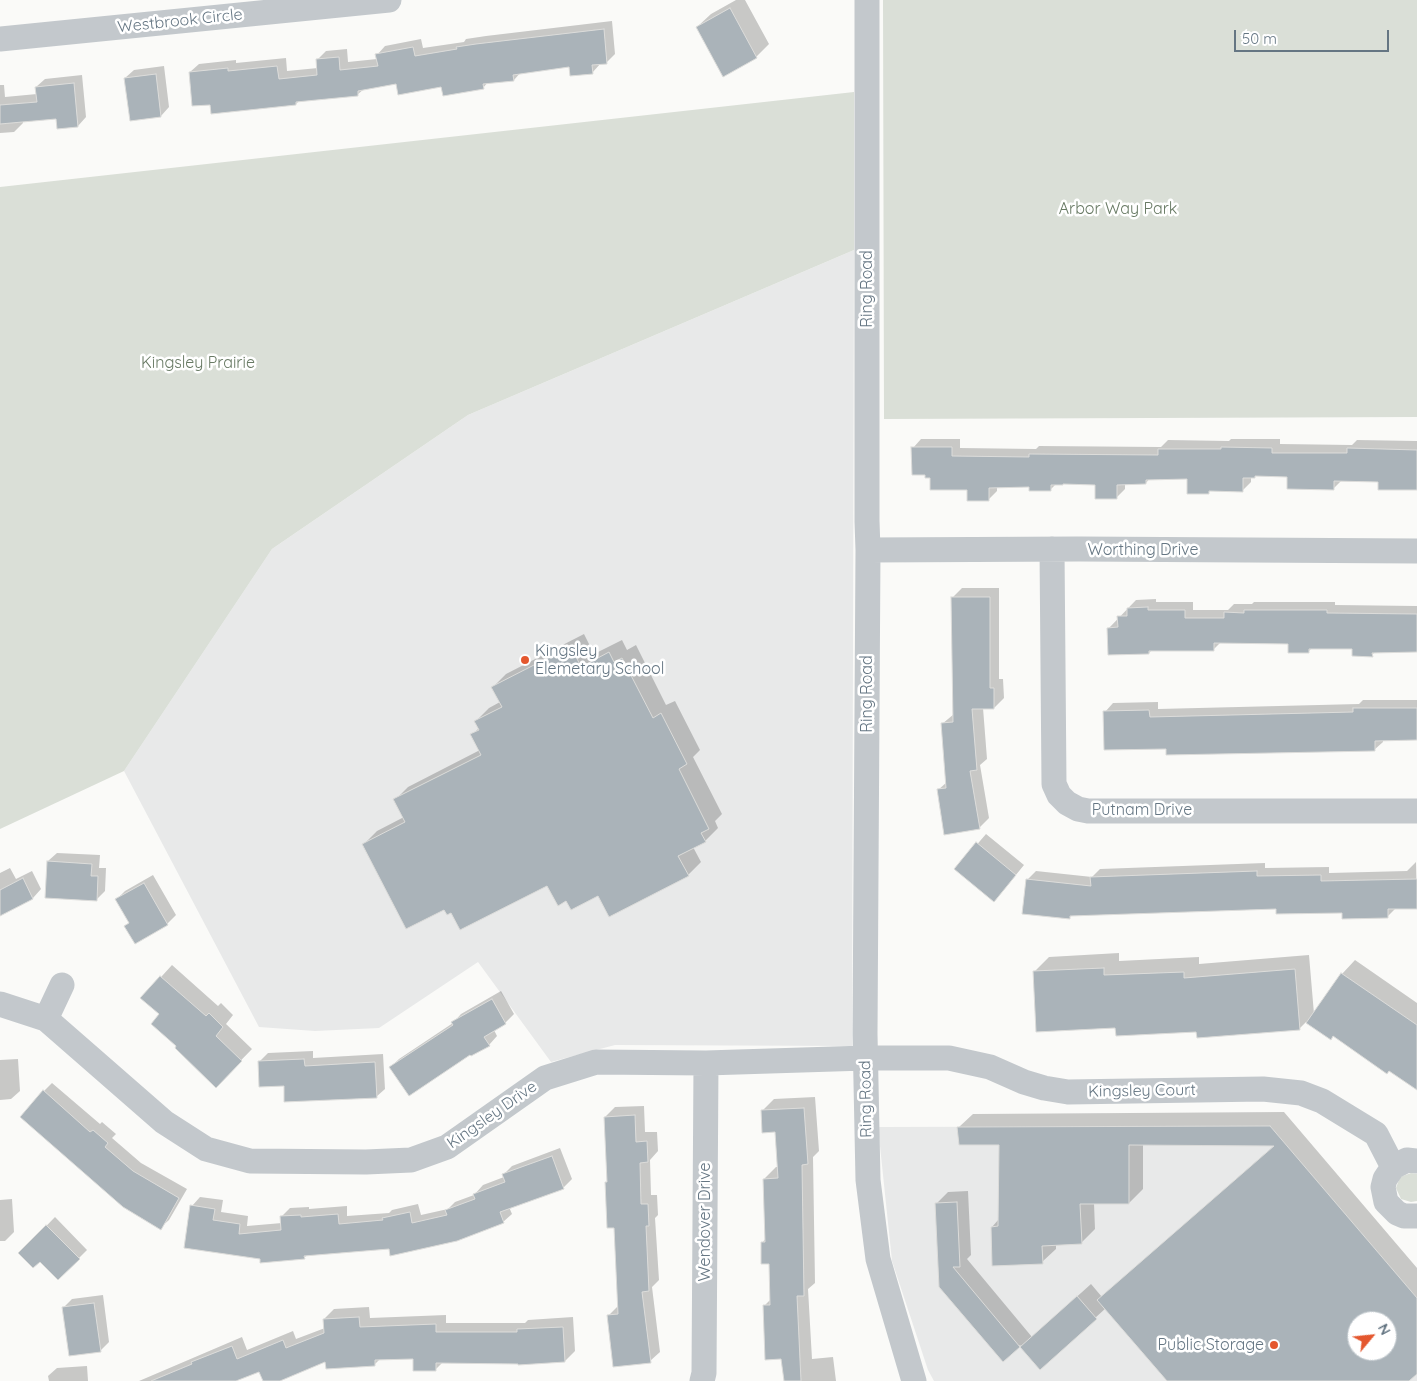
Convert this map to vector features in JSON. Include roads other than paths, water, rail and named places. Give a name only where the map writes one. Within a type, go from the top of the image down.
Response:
[{"type":"street","name":"Westbrook Circle","points":[[0,40],[245,7],[389,0]]},
{"type":"street","name":"Ring Road","points":[[867,0],[868,550],[866,1058],[868,1180],[878,1259],[914,1381]]},
{"type":"street","name":"Putnam Drive","points":[[1052,549],[1053,777],[1054,784],[1060,795],[1068,803],[1078,809],[1088,811],[1417,811]]},
{"type":"street","name":"Worthing Drive","points":[[868,550],[1417,551]]},
{"type":"street","points":[[46,1019],[62,985]]},
{"type":"street","name":"Kingsley Drive","points":[[0,1004],[46,1019],[164,1122],[206,1149],[250,1161],[366,1162],[411,1160],[447,1147],[545,1078],[596,1062],[706,1063],[866,1058]]},
{"type":"street","name":"Kingsley Court","points":[[866,1058],[949,1058],[990,1067],[1024,1082],[1044,1088],[1068,1092],[1263,1089],[1301,1093],[1322,1101],[1376,1134],[1393,1167]]},
{"type":"street","name":"Wendover Drive","points":[[702,1381],[704,1373],[706,1063]]},
{"type":"street","points":[[1417,1161],[1407,1160],[1393,1167],[1384,1179],[1386,1202],[1397,1213],[1404,1216],[1417,1216]]},
{"type":"place","name":"Kingsley Elemetary School","points":[[525,660]]},
{"type":"place","name":"Public Storage","points":[[1274,1345]]},
{"type":"park label","name":"Arbor Way Park","points":[[1118,209]]},
{"type":"park label","name":"Kingsley Prairie","points":[[198,363]]}]
